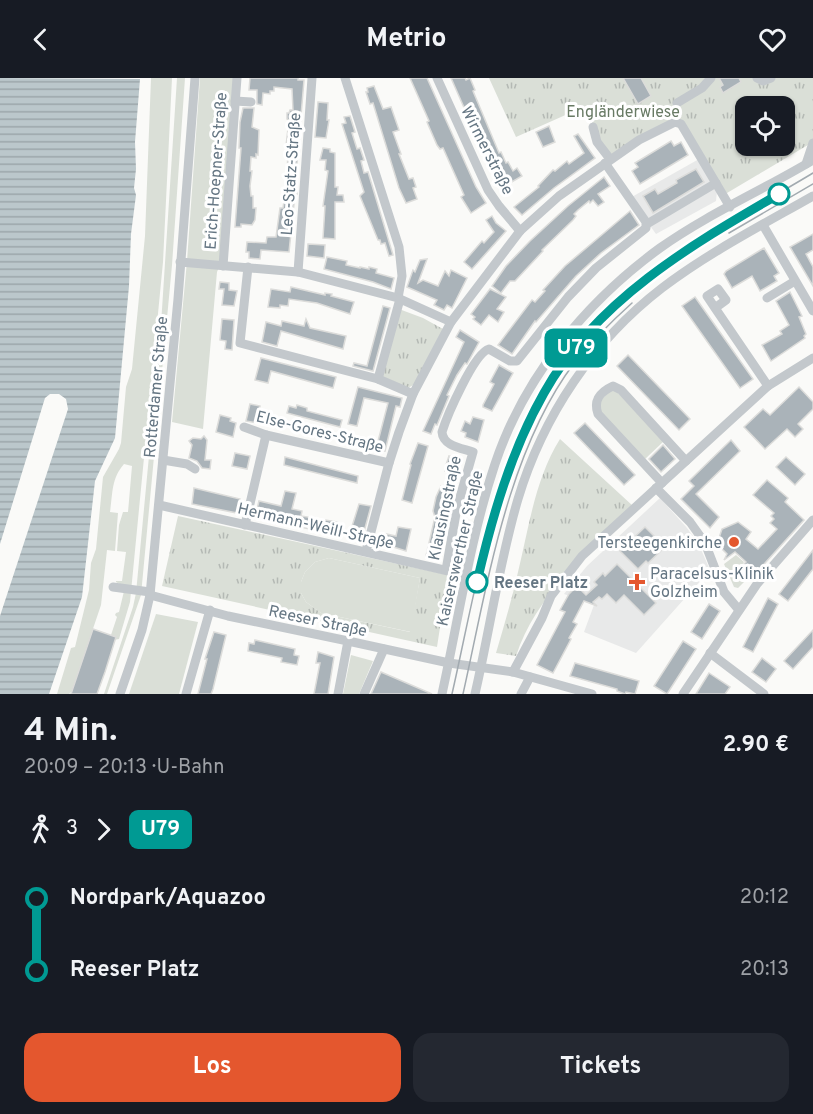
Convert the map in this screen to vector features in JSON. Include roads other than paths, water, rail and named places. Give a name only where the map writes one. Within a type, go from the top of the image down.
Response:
[{"type":"street","name":"Rotterdamer Straße","points":[[120,694],[142,630],[150,594],[195,78]]},
{"type":"street","name":"Erich-Hoepner-Straße","points":[[223,266],[237,78]]},
{"type":"street","name":"Leo-Statz-Straße","points":[[298,272],[312,78]]},
{"type":"street","points":[[345,78],[399,247],[402,276],[399,298],[378,379]]},
{"type":"street","name":"Wirmerstraße","points":[[437,78],[488,189],[520,231]]},
{"type":"street","points":[[677,103],[702,88],[710,78]]},
{"type":"street","points":[[757,78],[763,81],[771,78]]},
{"type":"street","points":[[235,101],[252,102]]},
{"type":"street","points":[[366,551],[388,463],[413,394],[451,322],[520,231],[559,196],[607,161],[669,124],[679,122],[730,207]]},
{"type":"street","points":[[593,127],[607,161],[647,224],[716,183]]},
{"type":"street","points":[[810,162],[813,143]]},
{"type":"street","name":"Kaiserswerther Straße","points":[[442,694],[477,525],[502,444],[535,380],[584,315],[627,274],[681,234],[810,162]]},
{"type":"street","points":[[476,694],[509,535],[519,498],[538,444],[563,397],[619,326],[652,296],[688,269],[813,196]]},
{"type":"street","name":"Klausingstraße","points":[[446,570],[457,508],[473,452],[447,443],[442,432],[479,356],[489,349],[510,361],[517,361],[567,297],[596,268],[643,231],[647,224]]},
{"type":"street","points":[[763,225],[813,311]]},
{"type":"street","points":[[180,262],[298,272],[399,298],[451,322]]},
{"type":"street","points":[[249,267],[240,343],[378,379],[413,394]]},
{"type":"street","points":[[767,298],[795,281]]},
{"type":"street","points":[[715,308],[768,386]]},
{"type":"street","points":[[513,672],[551,596],[582,556],[768,386],[813,358]]},
{"type":"street","points":[[686,461],[621,390],[614,386],[605,390],[596,399],[598,414],[690,522],[705,543],[724,592],[739,610]]},
{"type":"street","name":"Else-Gores-Straße","points":[[244,428],[388,463]]},
{"type":"street","points":[[245,525],[266,435]]},
{"type":"street","points":[[163,460],[187,464],[195,470]]},
{"type":"street","name":"Hermann-Weill-Straße","points":[[159,505],[466,575]]},
{"type":"street","points":[[683,694],[758,582],[813,520]]},
{"type":"street","name":"Reeser Straße","points":[[113,587],[348,642],[449,663],[513,672],[576,692],[592,694]]},
{"type":"street","points":[[186,694],[210,610]]},
{"type":"street","points":[[338,694],[348,642]]},
{"type":"street","points":[[364,694],[384,649]]},
{"type":"street","points":[[710,653],[764,694]]},
{"type":"street","points":[[521,694],[530,677]]},
{"type":"tram line","points":[[452,694],[477,577],[498,500],[526,426],[557,372],[600,320],[652,275],[705,237],[813,173]]},
{"type":"tram line","points":[[729,233],[813,184]]},
{"type":"tram line","points":[[463,694],[491,565],[516,478],[532,436],[552,397],[575,362],[602,331],[632,303]]},
{"type":"metro line","name":"U79","points":[[477,582],[489,528],[513,459],[544,392],[568,357],[593,328],[669,262],[718,229],[779,194]]},
{"type":"place","name":"Tersteegenkirche","points":[[734,542]]},
{"type":"place","name":"Reeser Platz","points":[[477,582]]},
{"type":"place","name":"Paracelsus-Klinik Golzheim","points":[[637,582]]},
{"type":"park label","name":"Engländerwiese","points":[[623,111]]}]
